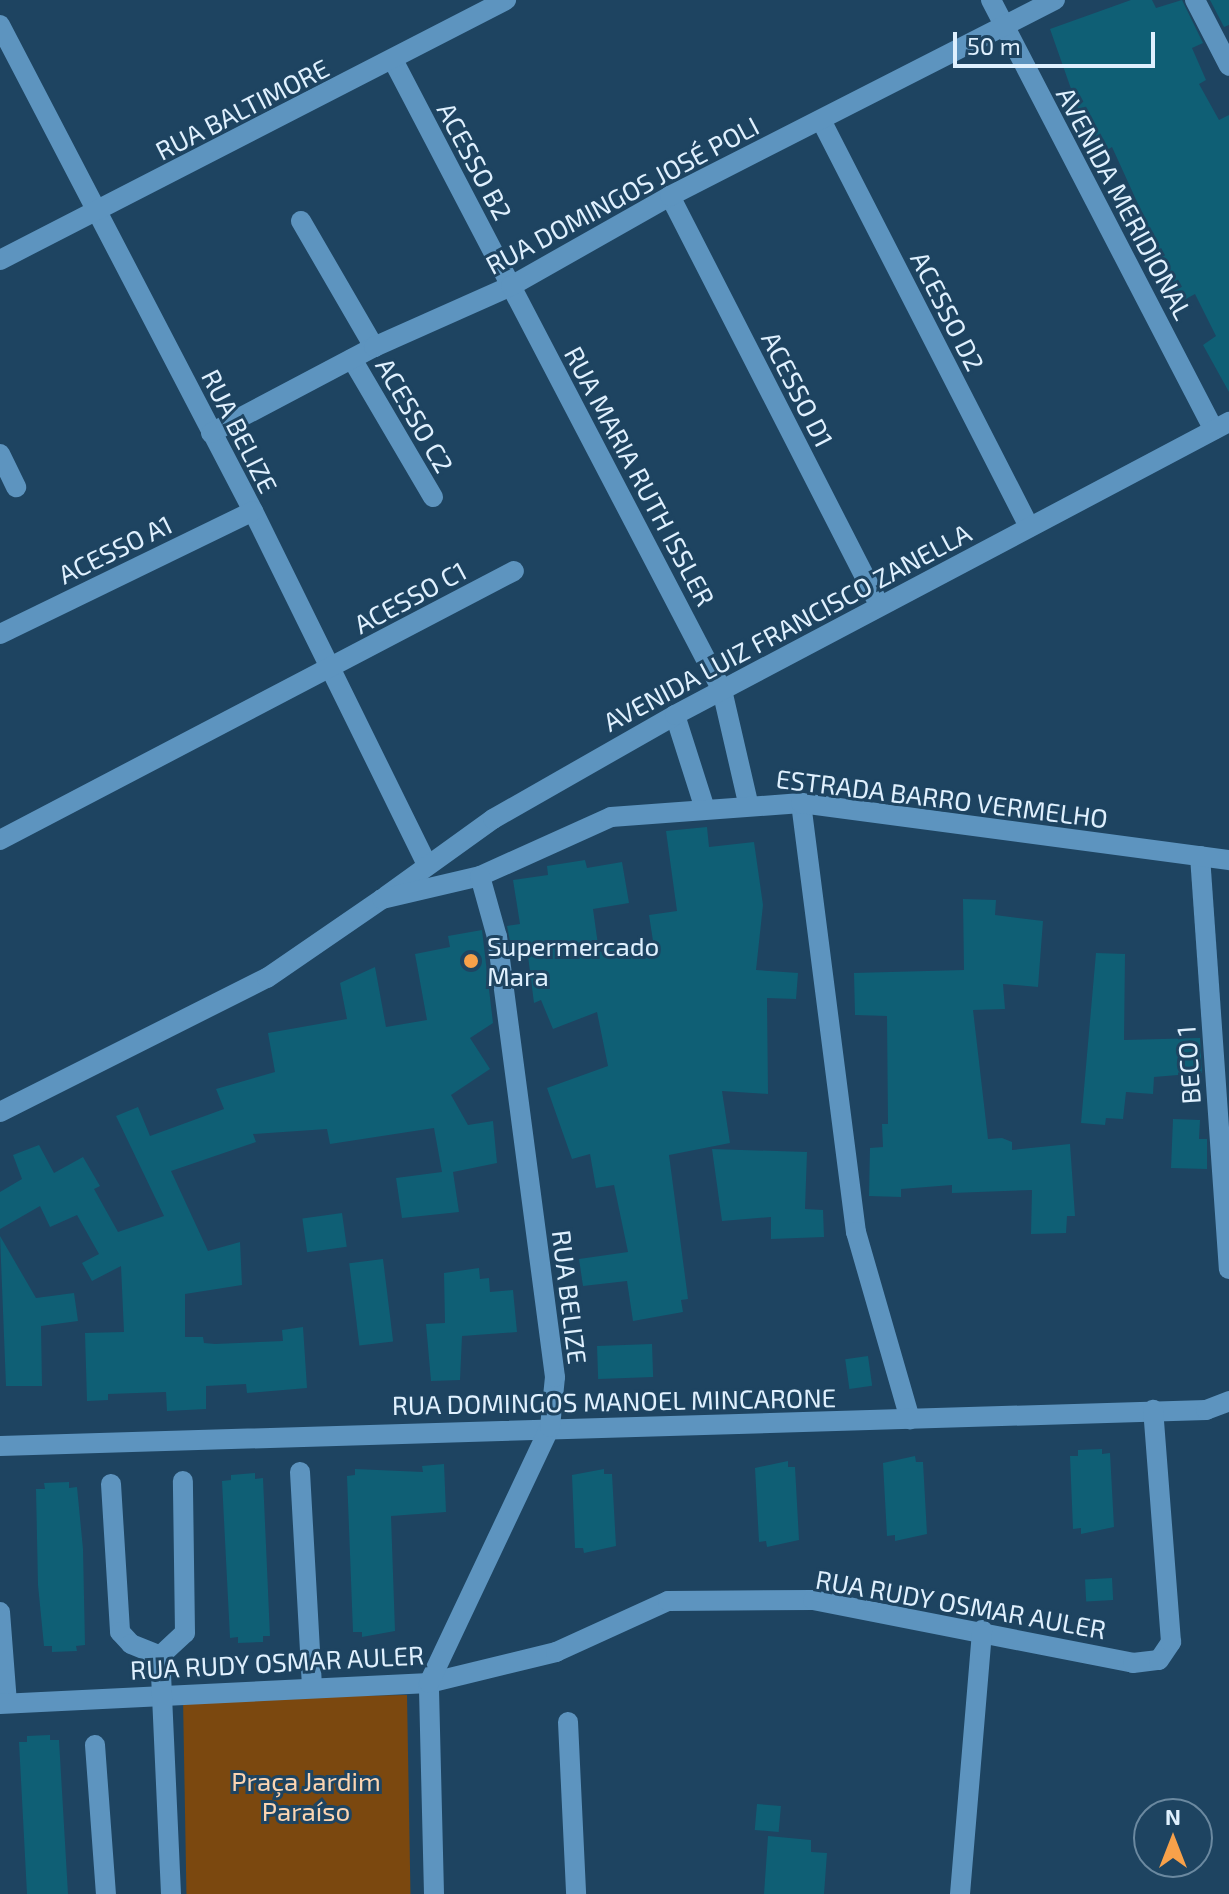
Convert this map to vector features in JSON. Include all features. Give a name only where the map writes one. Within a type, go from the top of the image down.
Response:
[{"type":"street","name":"RUA BALTIMORE","points":[[0,260],[100,212],[506,0]]},
{"type":"street","name":"AVENIDA MERIDIONAL","points":[[991,0],[1222,426]]},
{"type":"street","name":"RUA DOMINGOS JOSÉ POLI","points":[[211,433],[374,347],[511,286],[670,196],[1055,0]]},
{"type":"street","points":[[1195,0],[1229,66]]},
{"type":"street","name":"RUA BELIZE","points":[[0,25],[253,511],[427,864]]},
{"type":"street","name":"ACESSO B2","points":[[393,60],[511,286]]},
{"type":"street","name":"ACESSO D2","points":[[821,120],[1029,526]]},
{"type":"street","name":"ACESSO D1","points":[[670,196],[879,605]]},
{"type":"street","points":[[301,221],[374,347]]},
{"type":"street","name":"RUA MARIA RUTH ISSLER","points":[[511,286],[722,690],[748,803]]},
{"type":"street","name":"ACESSO C2","points":[[352,359],[433,497]]},
{"type":"street","name":"AVENIDA LUIZ FRANCISCO ZANELLA","points":[[382,899],[493,819],[675,715],[1222,426]]},
{"type":"street","points":[[0,454],[16,487]]},
{"type":"street","name":"ACESSO A1","points":[[0,634],[253,511]]},
{"type":"street","name":"ACESSO C1","points":[[0,840],[332,669],[514,571]]},
{"type":"street","points":[[675,715],[704,806]]},
{"type":"street","points":[[801,803],[856,1232],[910,1419]]},
{"type":"street","name":"ESTRADA BARRO VERMELHO","points":[[0,1112],[267,978],[382,899],[480,876],[611,817],[704,806],[801,803],[1229,860]]},
{"type":"street","name":"BECO 1","points":[[1200,856],[1229,1269]]},
{"type":"street","name":"RUA BELIZE","points":[[434,1894],[429,1683],[550,1427],[555,1377],[497,937],[480,876]]},
{"type":"street","name":"RUA DOMINGOS MANOEL MINCARONE","points":[[0,1446],[550,1427],[1206,1410],[1229,1402]]},
{"type":"street","name":"RUA RUDY OSMAR AULER","points":[[3,1704],[163,1693],[429,1683],[556,1652],[668,1601],[813,1600],[982,1630],[1133,1663],[1159,1660],[1171,1642],[1153,1410]]},
{"type":"street","points":[[300,1472],[312,1687]]},
{"type":"street","points":[[160,1656],[185,1633],[183,1481]]},
{"type":"street","points":[[111,1484],[120,1632],[131,1644],[160,1656]]},
{"type":"street","points":[[0,1612],[3,1704]]},
{"type":"street","points":[[960,1894],[982,1630]]},
{"type":"street","points":[[160,1656],[171,1894]]},
{"type":"street","points":[[568,1722],[576,1894]]},
{"type":"street","points":[[95,1745],[106,1894]]},
{"type":"green space","name":"Praça Jardim Paraíso","points":[[407,1695],[410,1894],[186,1894],[183,1699]]},
{"type":"building","points":[[1131,0],[1152,0],[1156,8],[1182,0],[1203,43],[1192,48],[1206,80],[1199,84],[1219,120],[1229,115],[1229,392],[1203,345],[1216,336],[1195,294],[1175,305],[1164,286],[1171,283],[1149,241],[1154,239],[1112,147],[1097,156],[1089,140],[1050,29]]},
{"type":"building","points":[[1210,0],[1229,0],[1229,25],[1224,27]]},
{"type":"building","points":[[707,827],[709,847],[754,842],[763,905],[756,970],[798,973],[796,999],[767,998],[768,1094],[722,1091],[730,1143],[669,1155],[688,1299],[681,1300],[683,1312],[633,1321],[627,1281],[583,1286],[579,1259],[628,1252],[614,1185],[596,1188],[590,1154],[572,1159],[547,1088],[608,1066],[597,1012],[553,1029],[541,1000],[534,1003],[527,948],[512,951],[507,926],[520,924],[513,880],[548,875],[547,866],[585,860],[587,868],[622,862],[629,903],[593,909],[599,952],[653,941],[649,915],[677,911],[666,831]]},
{"type":"building","points":[[963,899],[996,900],[995,915],[1043,921],[1038,987],[1003,984],[1005,1009],[973,1010],[988,1139],[1002,1138],[1012,1142],[1012,1150],[1070,1144],[1075,1216],[1067,1216],[1066,1233],[1031,1234],[1032,1190],[952,1193],[952,1185],[901,1189],[901,1197],[869,1196],[870,1148],[883,1147],[882,1124],[888,1124],[887,1016],[855,1015],[854,973],[964,970]]},
{"type":"building","points":[[482,930],[493,1023],[470,1038],[490,1069],[451,1095],[468,1125],[493,1121],[497,1163],[453,1172],[459,1212],[402,1218],[396,1178],[442,1172],[434,1128],[330,1144],[327,1129],[253,1134],[256,1142],[171,1171],[208,1251],[240,1242],[242,1285],[185,1294],[185,1337],[203,1337],[204,1343],[215,1344],[283,1341],[282,1330],[303,1327],[307,1388],[247,1393],[246,1384],[206,1386],[206,1409],[167,1411],[166,1392],[108,1394],[108,1400],[87,1401],[85,1333],[124,1332],[121,1266],[92,1281],[82,1263],[99,1254],[77,1215],[50,1227],[40,1206],[0,1229],[0,1192],[22,1179],[13,1155],[39,1145],[54,1173],[83,1157],[100,1186],[94,1189],[118,1232],[164,1216],[116,1116],[138,1107],[150,1136],[224,1109],[216,1089],[275,1072],[268,1033],[347,1019],[340,983],[375,967],[386,1027],[427,1020],[415,954],[450,947],[448,936]]},
{"type":"building","points":[[1096,953],[1125,954],[1124,1040],[1200,1038],[1202,1073],[1154,1077],[1153,1094],[1126,1092],[1123,1119],[1106,1118],[1105,1125],[1081,1123]]},
{"type":"building","points":[[1173,1119],[1200,1120],[1199,1139],[1207,1139],[1207,1169],[1171,1168]]},
{"type":"building","points":[[712,1149],[807,1152],[805,1209],[823,1210],[824,1237],[771,1239],[771,1217],[722,1221]]},
{"type":"building","points":[[342,1213],[347,1247],[307,1252],[302,1219]]},
{"type":"building","points":[[0,1236],[36,1298],[74,1293],[78,1321],[41,1326],[42,1386],[6,1386]]},
{"type":"building","points":[[383,1259],[393,1341],[359,1346],[349,1263]]},
{"type":"building","points":[[479,1268],[480,1279],[489,1278],[490,1292],[513,1290],[517,1332],[462,1336],[460,1380],[431,1381],[426,1324],[445,1323],[444,1273]]},
{"type":"building","points":[[652,1344],[653,1377],[598,1379],[597,1346]]},
{"type":"building","points":[[868,1356],[872,1386],[849,1389],[845,1359]]},
{"type":"building","points":[[1102,1449],[1102,1454],[1110,1453],[1114,1527],[1081,1534],[1081,1528],[1073,1529],[1070,1456],[1078,1456],[1078,1450]]},
{"type":"building","points":[[915,1456],[916,1462],[923,1462],[927,1534],[895,1541],[895,1535],[887,1536],[883,1463]]},
{"type":"building","points":[[788,1461],[788,1467],[795,1467],[799,1540],[767,1547],[766,1541],[759,1542],[755,1468]]},
{"type":"building","points":[[444,1464],[446,1512],[391,1516],[395,1631],[362,1637],[362,1632],[353,1632],[347,1476],[355,1475],[355,1469],[423,1472],[422,1466]]},
{"type":"building","points":[[604,1469],[604,1474],[612,1474],[616,1546],[584,1553],[583,1548],[575,1548],[572,1475]]},
{"type":"building","points":[[255,1473],[255,1479],[263,1478],[270,1636],[263,1636],[263,1642],[238,1643],[238,1637],[230,1638],[222,1481],[231,1480],[231,1475]]},
{"type":"building","points":[[69,1482],[69,1488],[77,1487],[83,1549],[85,1645],[76,1646],[77,1651],[52,1652],[52,1646],[44,1646],[38,1585],[36,1489],[45,1489],[44,1483]]},
{"type":"building","points":[[1112,1578],[1113,1600],[1086,1601],[1085,1579]]},
{"type":"building","points":[[50,1735],[50,1740],[59,1740],[68,1894],[27,1894],[19,1742],[27,1742],[27,1736]]},
{"type":"building","points":[[757,1804],[781,1806],[779,1832],[755,1830]]},
{"type":"building","points":[[768,1836],[811,1840],[811,1852],[827,1853],[824,1894],[764,1894]]},
{"type":"place","name":"Supermercado Mara","points":[[471,961]]}]
